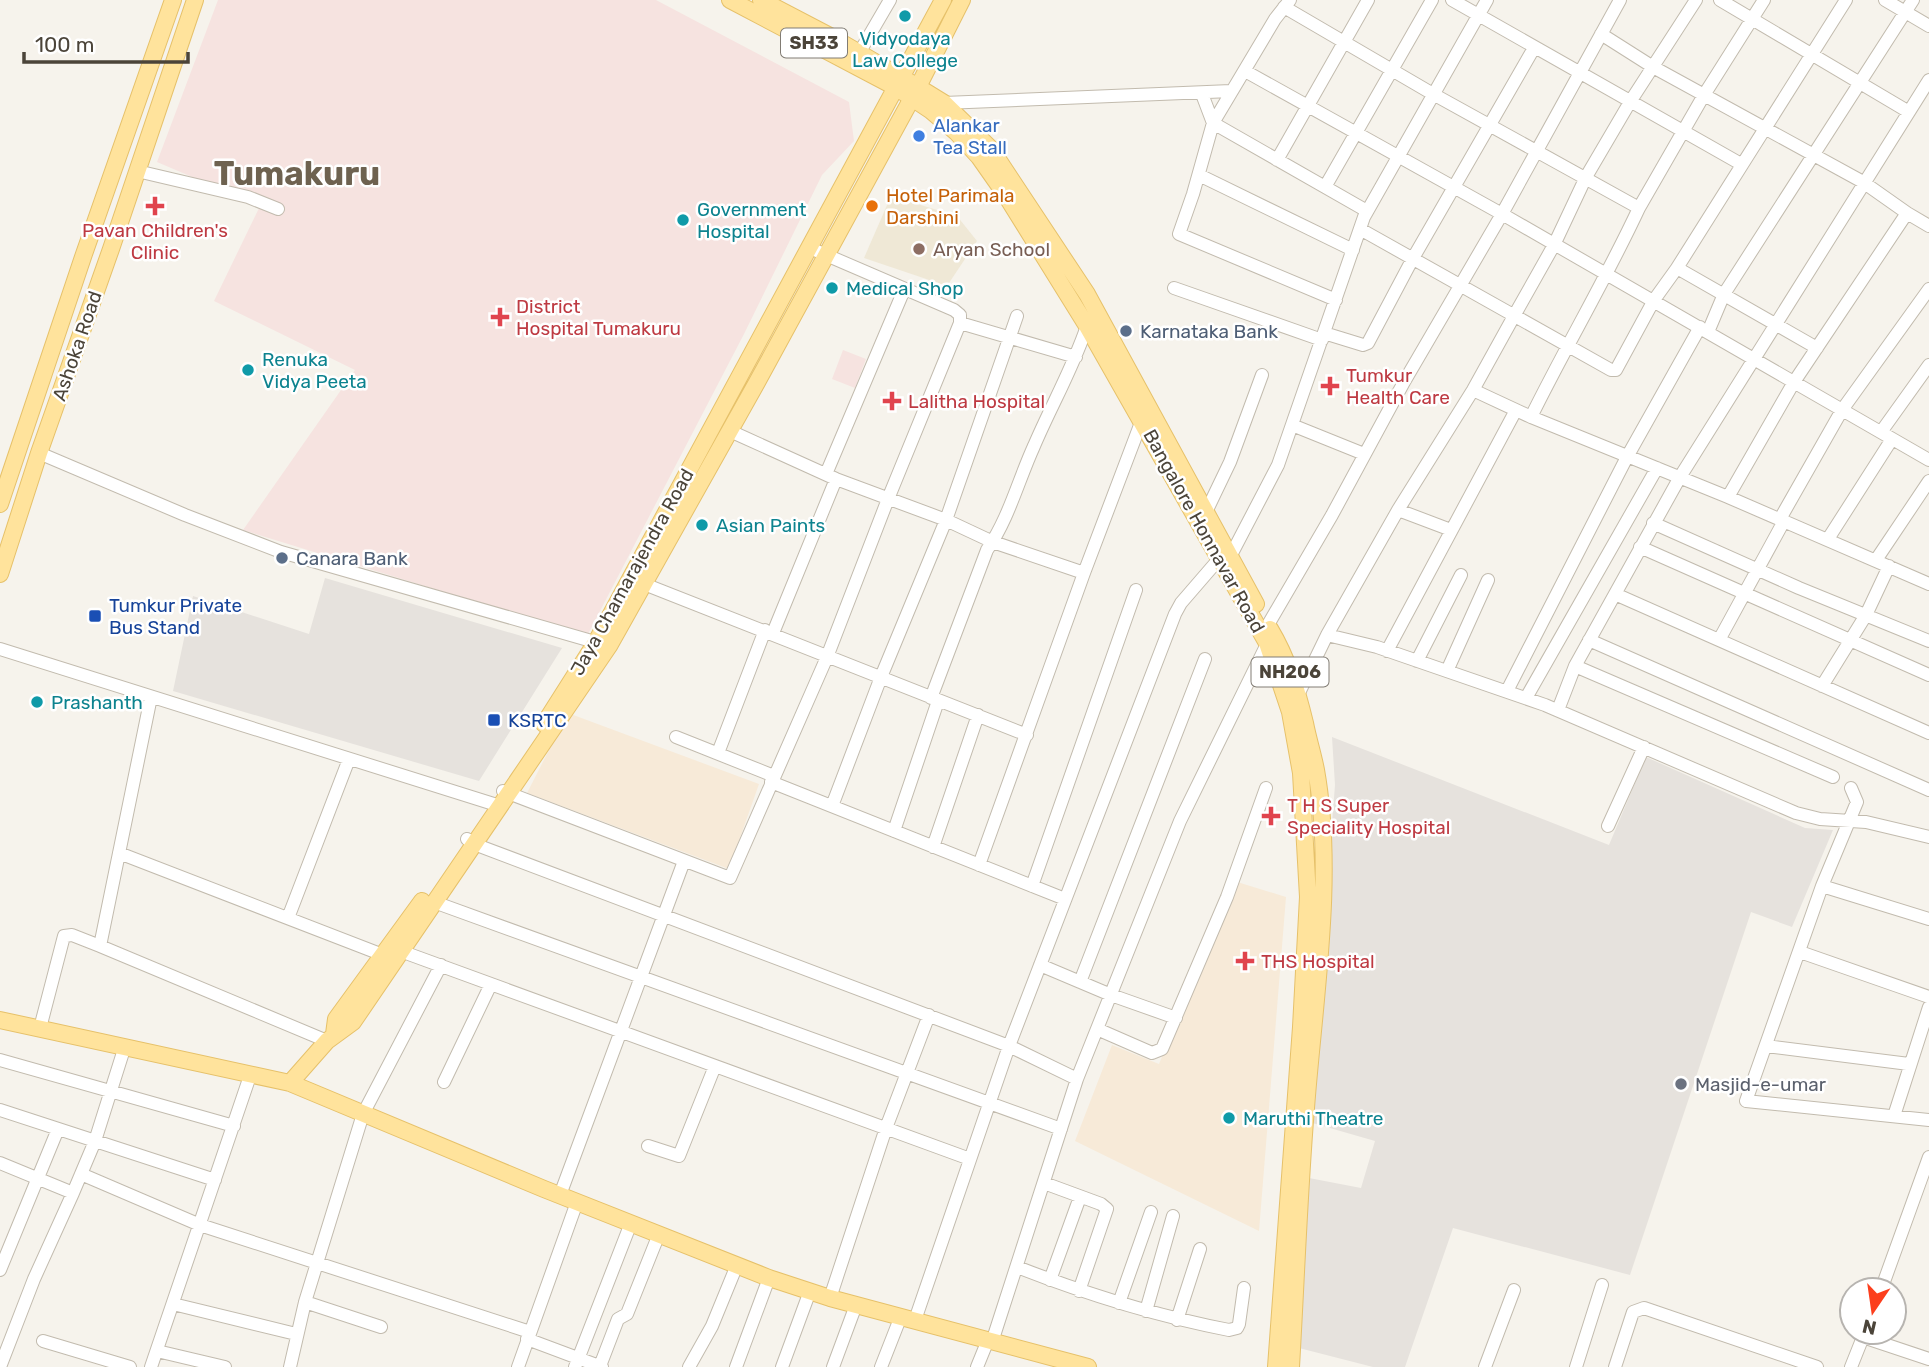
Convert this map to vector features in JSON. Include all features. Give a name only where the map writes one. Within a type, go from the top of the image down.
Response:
[{"type":"main road","name":"Ashoka Road","points":[[0,504],[3,485],[173,0]]},
{"type":"main road","name":"Ashoka Road","points":[[0,574],[195,0]]},
{"type":"main road","name":"Bangalore Honnavar Road","points":[[730,0],[856,58],[915,92],[930,110],[979,156],[1087,326],[1142,420],[1159,440],[1268,635],[1290,712],[1301,774],[1308,897],[1296,1166],[1276,1367]]},
{"type":"main road","name":"SH33","points":[[761,0],[856,58]]},
{"type":"main road","name":"Jaya Chamarajendra Road","points":[[602,644],[943,0]]},
{"type":"main road","name":"Jaya Chamarajendra Road","points":[[290,1083],[331,1037],[353,1022],[391,951],[501,799],[644,584],[915,92],[962,0]]},
{"type":"main road","name":"NH206","points":[[915,92],[944,103],[991,149],[1030,205],[1087,294],[1159,440],[1206,512],[1224,558]]},
{"type":"main road","name":"NH206","points":[[1268,635],[1282,649],[1298,695],[1316,771],[1321,828],[1322,885],[1317,998],[1296,1166],[1291,1367]]},
{"type":"main road","name":"Jaya Chamarajendra Road","points":[[391,951],[434,902],[471,841]]},
{"type":"main road","points":[[0,1020],[290,1083],[769,1278],[830,1298],[1088,1367]]},
{"type":"street","points":[[856,58],[890,0]]},
{"type":"street","points":[[1277,160],[1368,0]]},
{"type":"street","points":[[1325,187],[1432,0]]},
{"type":"street","points":[[1452,0],[1741,164]]},
{"type":"street","points":[[881,1367],[908,1318],[1175,614],[1181,603],[1224,558],[1278,465],[1367,211],[1487,0]]},
{"type":"street","points":[[977,1367],[990,1341],[1017,1267],[1077,1079],[1180,821],[1268,635],[1364,454],[1502,214],[1620,0]]},
{"type":"street","points":[[1290,712],[1327,635],[1398,510],[1473,390],[1554,244],[1586,177],[1630,102],[1696,0]]},
{"type":"street","points":[[1720,0],[1909,112]]},
{"type":"street","points":[[1531,416],[1567,345],[1608,274],[1639,208],[1704,95],[1765,0]]},
{"type":"street","points":[[1360,229],[1459,287],[1611,370],[1616,370],[1654,300],[1677,268],[1763,127],[1846,0]]},
{"type":"street","points":[[1885,0],[1929,26]]},
{"type":"street","points":[[1507,691],[1627,457],[1724,294],[1913,0]]},
{"type":"street","points":[[1336,300],[1179,234],[1199,176],[1213,123],[1287,4],[1393,71],[1639,208]]},
{"type":"street","points":[[1601,34],[1653,67],[1863,183],[1929,226]]},
{"type":"street","points":[[1174,288],[1323,336],[1363,345],[1368,343],[1412,260],[1534,48]]},
{"type":"street","points":[[1245,71],[1654,300],[1929,460]]},
{"type":"street","points":[[1558,710],[1575,666],[1680,477],[1929,80]]},
{"type":"street","points":[[944,103],[1231,91]]},
{"type":"street","points":[[1202,94],[1213,123],[1367,211]]},
{"type":"street","points":[[137,171],[248,197],[278,209]]},
{"type":"street","points":[[1199,176],[1353,250]]},
{"type":"street","points":[[1728,497],[1794,382],[1907,213]]},
{"type":"street","points":[[0,649],[349,759],[501,799],[730,878],[827,657],[960,323],[960,315],[954,310],[810,248]]},
{"type":"street","points":[[1677,268],[1817,348]]},
{"type":"street","points":[[1719,640],[1842,410],[1929,289]]},
{"type":"street","points":[[718,753],[769,632],[904,290]]},
{"type":"street","points":[[832,806],[881,677],[946,520],[1017,316]]},
{"type":"street","points":[[960,323],[1076,357]]},
{"type":"street","points":[[894,831],[934,699],[987,550],[1001,531],[1021,475],[1055,396],[1076,357],[1087,326]]},
{"type":"street","points":[[1828,540],[1886,435],[1929,365]]},
{"type":"street","points":[[1206,512],[1230,462],[1262,375]]},
{"type":"street","points":[[1473,390],[1928,582]]},
{"type":"street","points":[[1387,650],[1516,410]]},
{"type":"street","points":[[979,865],[1142,420]]},
{"type":"street","points":[[1292,425],[1364,454]]},
{"type":"street","points":[[730,431],[831,477],[946,520],[993,541],[1084,573]]},
{"type":"street","points":[[39,453],[185,515],[281,552],[602,644]]},
{"type":"street","points":[[1526,698],[1657,468]]},
{"type":"street","points":[[1876,560],[1929,481]]},
{"type":"street","points":[[1398,510],[1451,530]]},
{"type":"street","points":[[1653,523],[1929,641]]},
{"type":"street","points":[[1640,547],[1929,675]]},
{"type":"street","points":[[1822,686],[1866,615],[1889,566]]},
{"type":"street","points":[[1417,661],[1461,575]]},
{"type":"street","points":[[1447,671],[1488,580]]},
{"type":"street","points":[[644,584],[1027,736]]},
{"type":"street","points":[[1032,886],[1136,590]]},
{"type":"street","points":[[1615,594],[1929,733]]},
{"type":"street","points":[[1327,635],[1387,650],[1558,710],[1796,813],[1867,822],[1929,837]]},
{"type":"street","points":[[1589,640],[1929,790]]},
{"type":"street","points":[[1080,982],[1205,659]]},
{"type":"street","points":[[1575,666],[1833,777]]},
{"type":"street","points":[[100,946],[151,697]]},
{"type":"street","points":[[933,847],[978,715]]},
{"type":"street","points":[[676,737],[718,753],[832,806],[1065,899]]},
{"type":"street","points":[[1608,826],[1644,747]]},
{"type":"street","points":[[288,918],[349,759]]},
{"type":"street","points":[[1851,788],[1857,802],[1822,886],[1746,1101],[1929,1120]]},
{"type":"street","points":[[1097,1029],[1152,1053],[1163,1049],[1227,897],[1266,789]]},
{"type":"street","points":[[471,841],[1009,1046],[1077,1079]]},
{"type":"street","points":[[119,853],[288,918],[441,965],[970,1159]]},
{"type":"street","points":[[560,1195],[684,861]]},
{"type":"street","points":[[1822,886],[1929,919]]},
{"type":"street","points":[[434,902],[1061,1129]]},
{"type":"street","points":[[40,1028],[64,936],[72,935],[331,1037]]},
{"type":"street","points":[[1800,952],[1929,997]]},
{"type":"street","points":[[289,1367],[305,1302],[363,1114],[441,965]]},
{"type":"street","points":[[1040,965],[1111,995],[1176,1018]]},
{"type":"street","points":[[444,1082],[491,984]]},
{"type":"street","points":[[1894,1116],[1929,1007]]},
{"type":"street","points":[[830,1298],[886,1128],[929,1015]]},
{"type":"street","points":[[1,1367],[34,1279],[81,1174],[125,1046]]},
{"type":"street","points":[[1766,1046],[1909,1064]]},
{"type":"street","points":[[0,1060],[234,1126]]},
{"type":"street","points":[[648,1146],[679,1156],[715,1066]]},
{"type":"street","points":[[151,1367],[251,1073]]},
{"type":"street","points":[[0,1110],[215,1180]]},
{"type":"street","points":[[0,1270],[58,1129]]},
{"type":"street","points":[[1887,1276],[1929,1157]]},
{"type":"street","points":[[0,1163],[73,1194]]},
{"type":"street","points":[[81,1174],[200,1225],[317,1262],[528,1336],[577,1363],[601,1366],[618,1320],[627,1314],[659,1234]]},
{"type":"street","points":[[1044,1182],[1101,1204],[1107,1209],[1079,1291]]},
{"type":"street","points":[[1050,1280],[1080,1197]]},
{"type":"street","points":[[518,1367],[577,1202]]},
{"type":"street","points":[[1118,1303],[1151,1212]]},
{"type":"street","points":[[1146,1311],[1173,1216]]},
{"type":"street","points":[[577,1363],[631,1223]]},
{"type":"street","points":[[1177,1320],[1200,1250]]},
{"type":"street","points":[[690,1367],[712,1326],[737,1265]]},
{"type":"street","points":[[1017,1267],[1118,1303],[1177,1320],[1229,1330],[1237,1328],[1244,1288]]},
{"type":"street","points":[[736,1367],[769,1278]]},
{"type":"street","points":[[1576,1367],[1602,1286]]},
{"type":"street","points":[[1485,1367],[1514,1290]]},
{"type":"street","points":[[782,1367],[810,1291]]},
{"type":"street","points":[[305,1302],[381,1327]]},
{"type":"street","points":[[173,1304],[296,1334]]},
{"type":"street","points":[[833,1367],[856,1305]]},
{"type":"street","points":[[1615,1367],[1633,1312],[1644,1308],[1817,1367]]},
{"type":"street","points":[[43,1341],[130,1367]]},
{"type":"street","points":[[1851,1367],[1859,1346]]},
{"type":"street","points":[[1895,1346],[1929,1359]]},
{"type":"street","points":[[157,1351],[225,1367]]},
{"type":"shaded area","name":"District Hospital Tumakuru","points":[[218,0],[656,0],[849,102],[854,141],[822,175],[744,334],[587,636],[243,530],[355,370],[214,301],[260,206],[157,162]]},
{"type":"shaded area","name":"Aryan School","points":[[891,196],[957,216],[977,241],[947,286],[864,258]]},
{"type":"shaded area","points":[[843,350],[866,359],[855,388],[832,379]]},
{"type":"shaded area","points":[[325,578],[562,648],[479,781],[173,691],[193,596],[309,634]]},
{"type":"shaded area","points":[[568,713],[759,784],[729,869],[527,793]]},
{"type":"shaded area","points":[[1332,737],[1609,845],[1646,757],[1805,828],[1833,830],[1792,927],[1751,912],[1630,1275],[1453,1228],[1405,1367],[1373,1367],[1299,1348],[1309,1178],[1361,1188],[1375,1141],[1309,1122],[1335,785]]},
{"type":"shaded area","points":[[1234,881],[1286,897],[1259,1231],[1075,1141],[1112,1045],[1159,1064]]},
{"type":"place","name":"Vidyodaya Law College","points":[[905,16]]},
{"type":"place","name":"Alankar Tea Stall","points":[[919,136]]},
{"type":"place","name":"Pavan Children's Clinic","points":[[155,206]]},
{"type":"place","name":"Hotel Parimala Darshini","points":[[872,206]]},
{"type":"place","name":"Government Hospital","points":[[683,220]]},
{"type":"place","name":"Aryan School","points":[[919,249]]},
{"type":"place","name":"Medical Shop","points":[[832,288]]},
{"type":"place","name":"District Hospital Tumakuru","points":[[500,317]]},
{"type":"place","name":"Karnataka Bank","points":[[1126,331]]},
{"type":"place","name":"Renuka Vidya Peeta","points":[[248,370]]},
{"type":"place","name":"Tumkur Health Care","points":[[1330,386]]},
{"type":"place","name":"Lalitha Hospital","points":[[892,401]]},
{"type":"place","name":"Asian Paints","points":[[702,525]]},
{"type":"place","name":"Canara Bank","points":[[282,558]]},
{"type":"place","name":"Tumkur Private Bus Stand","points":[[95,616]]},
{"type":"place","name":"Prashanth","points":[[37,702]]},
{"type":"place","name":"KSRTC","points":[[494,720]]},
{"type":"place","name":"T H S Super Speciality Hospital","points":[[1271,816]]},
{"type":"place","name":"THS Hospital","points":[[1245,961]]},
{"type":"place","name":"Masjid-e-umar","points":[[1681,1084]]},
{"type":"place","name":"Maruthi Theatre","points":[[1229,1118]]},
{"type":"district","name":"Tumakuru","points":[[297,173]]}]
